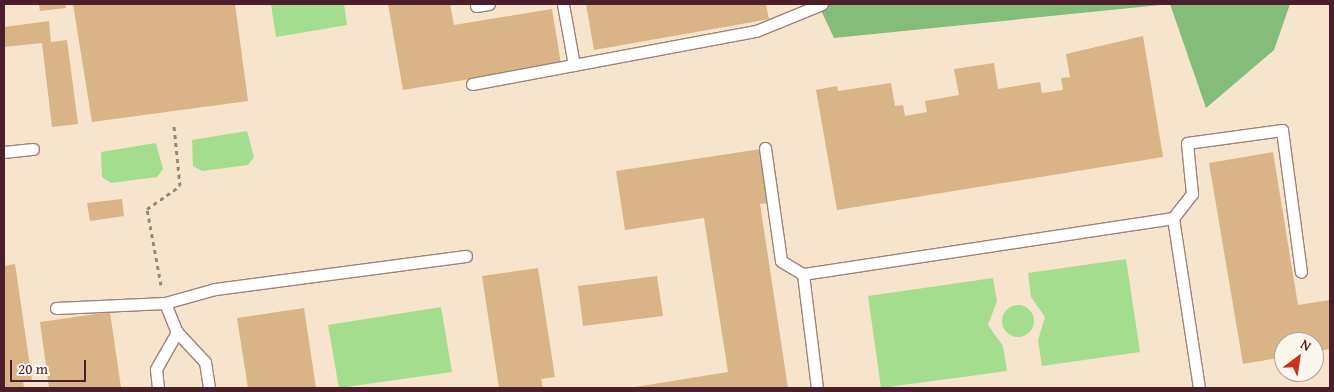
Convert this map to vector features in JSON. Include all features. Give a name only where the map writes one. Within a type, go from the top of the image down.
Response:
[{"type":"lane","points":[[476,6],[489,4]]},
{"type":"lane","points":[[563,4],[574,65]]},
{"type":"lane","points":[[472,84],[756,31],[822,4]]},
{"type":"lane","points":[[765,148],[782,261],[803,274],[1173,218],[1192,194],[1188,143],[1282,130],[1302,272]]},
{"type":"lane","points":[[4,152],[33,149]]},
{"type":"lane","points":[[1173,218],[1199,388]]},
{"type":"lane","points":[[56,308],[164,303],[216,289],[466,256]]},
{"type":"lane","points":[[803,274],[818,388]]},
{"type":"lane","points":[[164,303],[177,332],[205,362],[209,388]]},
{"type":"lane","points":[[158,388],[156,369],[177,332]]},
{"type":"path","points":[[164,303],[147,210],[180,186],[174,126]]},
{"type":"green space","points":[[271,4],[344,4],[347,25],[276,37]]},
{"type":"green space","points":[[818,4],[1170,4],[834,38]]},
{"type":"green space","points":[[1170,4],[1290,4],[1274,50],[1206,108]]},
{"type":"green space","points":[[247,131],[254,157],[248,165],[202,171],[193,166],[192,140]]},
{"type":"green space","points":[[156,143],[163,169],[157,177],[111,183],[102,177],[101,152]]},
{"type":"green space","points":[[1126,259],[1140,352],[1042,366],[1038,340],[1045,317],[1031,297],[1028,273]]},
{"type":"green space","points":[[993,278],[997,301],[988,325],[1003,346],[1007,371],[881,388],[868,296]]},
{"type":"green space","points":[[1018,305],[1030,309],[1034,321],[1030,333],[1018,337],[1006,333],[1002,321],[1006,309]]},
{"type":"green space","points":[[441,307],[452,372],[339,388],[328,325]]},
{"type":"building","points":[[39,4],[65,4],[66,8],[40,11]]},
{"type":"building","points":[[73,4],[235,4],[248,101],[92,122]]},
{"type":"building","points":[[388,4],[450,4],[454,25],[552,9],[561,64],[403,90]]},
{"type":"building","points":[[586,4],[766,4],[769,19],[594,50]]},
{"type":"building","points":[[49,21],[51,42],[67,40],[78,124],[52,127],[42,43],[4,47],[4,27]]},
{"type":"building","points":[[1143,36],[1163,157],[837,210],[816,90],[837,86],[838,91],[891,83],[895,106],[903,105],[905,116],[927,112],[925,101],[959,95],[954,69],[994,63],[998,89],[1040,82],[1042,93],[1063,90],[1061,78],[1070,77],[1066,54]]},
{"type":"building","points":[[761,149],[769,203],[760,204],[788,388],[629,388],[728,372],[704,218],[625,230],[616,171]]},
{"type":"building","points":[[1273,152],[1298,305],[1330,300],[1330,349],[1324,350],[1324,332],[1274,332],[1274,359],[1243,364],[1209,163]]},
{"type":"building","points":[[122,199],[124,216],[90,221],[87,203]]},
{"type":"building","points":[[15,264],[32,380],[23,381],[24,388],[4,388],[4,266]]},
{"type":"building","points":[[538,268],[555,377],[541,379],[543,388],[499,388],[482,276]]},
{"type":"building","points":[[657,276],[663,316],[583,326],[578,286]]},
{"type":"building","points":[[304,308],[316,388],[248,388],[237,318]]},
{"type":"building","points":[[110,312],[121,388],[49,388],[40,322]]}]
